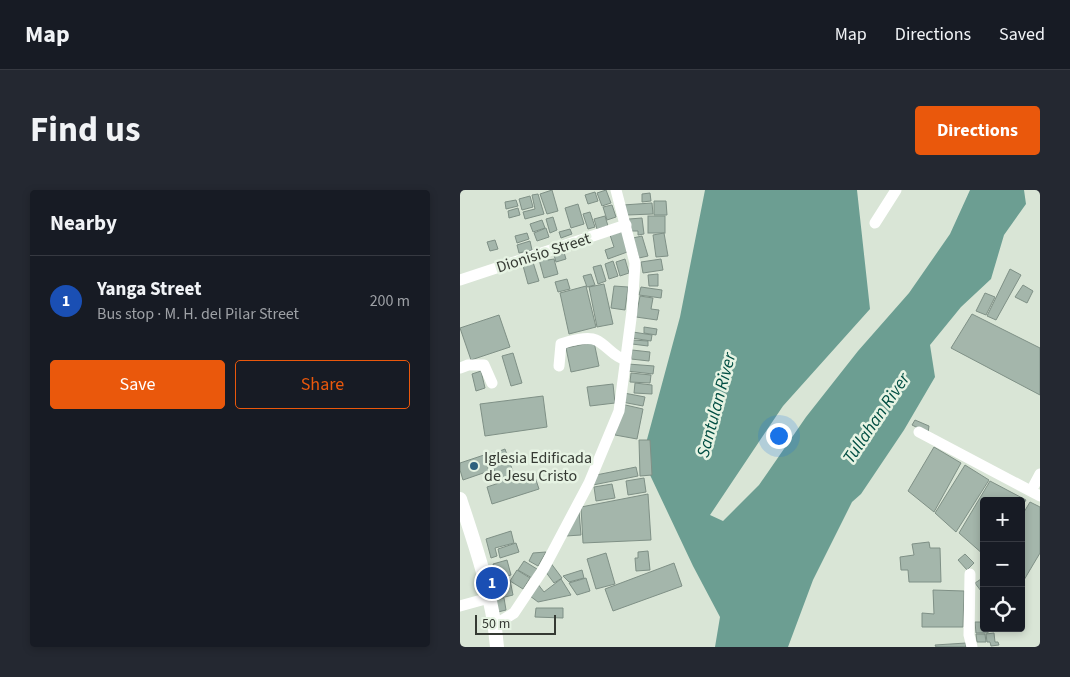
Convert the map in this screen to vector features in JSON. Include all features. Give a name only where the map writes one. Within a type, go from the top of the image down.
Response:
[{"type":"main road","points":[[460,499],[489,598],[495,625],[497,647]]},
{"type":"street","points":[[495,625],[514,613],[544,568],[589,483],[619,411],[632,311],[635,263],[616,190]]},
{"type":"street","points":[[875,223],[896,190]]},
{"type":"street","name":"Dionisio Street","points":[[460,280],[626,225]]},
{"type":"street","points":[[559,366],[561,344],[589,338],[598,341],[618,358],[626,360]]},
{"type":"street","points":[[460,368],[468,365],[484,365],[492,383]]},
{"type":"street","points":[[919,432],[1035,494],[1040,474]]},
{"type":"street","points":[[970,574],[969,635],[972,647]]},
{"type":"street","points":[[460,606],[489,598]]},
{"type":"water","points":[[705,190],[857,190],[870,309],[783,406],[710,515],[723,521],[759,485],[806,417],[858,351],[909,293],[950,234],[970,190],[1024,190],[1026,204],[1004,235],[991,279],[961,307],[930,345],[935,377],[904,430],[861,494],[852,502],[813,580],[788,647],[715,647],[720,617],[693,566],[642,458],[680,317]]},
{"type":"building","points":[[552,190],[558,211],[547,214],[540,194]]},
{"type":"building","points":[[606,190],[611,203],[602,206],[597,193]]},
{"type":"building","points":[[595,192],[598,201],[588,204],[585,195]]},
{"type":"building","points":[[650,193],[651,201],[642,202],[642,194]]},
{"type":"building","points":[[538,194],[544,214],[525,219],[523,212],[535,209],[532,195]]},
{"type":"building","points":[[530,196],[533,207],[522,210],[519,199]]},
{"type":"building","points":[[516,200],[518,206],[506,209],[505,202]]},
{"type":"building","points":[[654,201],[666,201],[667,215],[654,215]]},
{"type":"building","points":[[652,203],[653,214],[627,215],[623,205]]},
{"type":"building","points":[[578,204],[584,224],[571,228],[565,208]]},
{"type":"building","points":[[612,205],[616,217],[607,220],[603,207]]},
{"type":"building","points":[[518,208],[520,215],[509,218],[508,211]]},
{"type":"building","points":[[590,212],[595,227],[588,229],[583,214]]},
{"type":"building","points":[[605,216],[608,226],[597,229],[594,219]]},
{"type":"building","points":[[648,216],[665,216],[665,233],[648,233]]},
{"type":"building","points":[[553,217],[557,230],[550,233],[546,219]]},
{"type":"building","points":[[642,218],[644,234],[638,235],[638,231],[630,231],[629,219]]},
{"type":"building","points":[[542,220],[545,228],[533,232],[530,224]]},
{"type":"building","points":[[546,228],[549,237],[537,241],[534,233]]},
{"type":"building","points":[[570,229],[572,234],[561,238],[559,232]]},
{"type":"building","points":[[623,231],[630,251],[608,259],[605,250],[614,247],[610,235]]},
{"type":"building","points":[[527,233],[529,239],[517,243],[515,236]]},
{"type":"building","points":[[664,233],[668,256],[656,257],[653,235]]},
{"type":"building","points":[[642,236],[648,256],[639,258],[633,238]]},
{"type":"building","points":[[495,240],[498,249],[490,251],[487,242]]},
{"type":"building","points":[[530,241],[532,250],[519,253],[517,245]]},
{"type":"building","points":[[563,249],[566,259],[556,262],[553,252]]},
{"type":"building","points":[[546,254],[548,260],[554,259],[558,274],[544,278],[538,256]]},
{"type":"building","points":[[532,259],[539,281],[528,284],[522,262]]},
{"type":"building","points":[[625,259],[629,273],[620,276],[616,262]]},
{"type":"building","points":[[661,259],[663,270],[643,273],[641,262]]},
{"type":"building","points":[[613,261],[618,276],[609,279],[605,264]]},
{"type":"building","points":[[601,265],[606,281],[598,284],[593,267]]},
{"type":"building","points":[[1010,269],[1021,275],[996,320],[987,316]]},
{"type":"building","points":[[591,274],[595,285],[587,287],[583,276]]},
{"type":"building","points":[[658,274],[658,286],[649,286],[648,275]]},
{"type":"building","points":[[567,279],[570,289],[558,292],[555,282]]},
{"type":"building","points":[[604,284],[613,324],[597,327],[589,287]]},
{"type":"building","points":[[1023,285],[1033,291],[1027,303],[1015,297]]},
{"type":"building","points":[[586,286],[596,327],[569,334],[560,293]]},
{"type":"building","points":[[614,286],[628,287],[625,310],[611,308]]},
{"type":"building","points":[[641,287],[662,290],[661,298],[639,295]]},
{"type":"building","points":[[985,293],[995,297],[986,315],[976,311]]},
{"type":"building","points":[[640,296],[653,298],[651,309],[659,310],[657,320],[636,317]]},
{"type":"building","points":[[972,314],[1040,348],[1040,395],[951,348]]},
{"type":"building","points":[[499,315],[510,347],[471,360],[460,328]]},
{"type":"building","points":[[644,327],[657,329],[656,335],[644,333]]},
{"type":"building","points":[[633,332],[652,335],[651,341],[632,338]]},
{"type":"building","points":[[633,340],[648,341],[648,346],[632,344]]},
{"type":"building","points":[[594,342],[599,366],[571,372],[566,348]]},
{"type":"building","points":[[632,350],[650,352],[649,361],[631,359]]},
{"type":"building","points":[[513,353],[522,383],[511,386],[502,356]]},
{"type":"building","points":[[628,364],[654,366],[653,374],[627,371]]},
{"type":"building","points":[[481,371],[485,388],[476,391],[472,374]]},
{"type":"building","points":[[631,373],[651,375],[650,383],[630,382]]},
{"type":"building","points":[[635,383],[652,385],[652,394],[634,393]]},
{"type":"building","points":[[613,384],[615,403],[590,406],[587,387]]},
{"type":"building","points":[[624,393],[645,397],[643,406],[622,402]]},
{"type":"building","points":[[543,396],[547,427],[485,436],[480,404]]},
{"type":"building","points":[[621,404],[643,409],[637,439],[615,435]]},
{"type":"building","points":[[915,420],[929,426],[928,433],[912,425]]},
{"type":"building","points":[[639,440],[650,440],[652,475],[640,476]]},
{"type":"building","points":[[934,447],[961,463],[934,512],[908,491]]},
{"type":"building","points":[[505,449],[516,480],[534,474],[539,489],[492,504],[487,487],[499,483],[489,455]]},
{"type":"building","name":"Iglesia Edificada de Jesu Cristo","points":[[484,455],[489,471],[463,480],[460,463]]},
{"type":"building","points":[[965,465],[989,480],[956,532],[935,513]]},
{"type":"building","points":[[636,467],[638,476],[588,486],[596,475]]},
{"type":"building","points":[[644,478],[646,492],[628,495],[626,481]]},
{"type":"building","points":[[990,481],[1020,497],[980,497]]},
{"type":"building","points":[[612,484],[615,498],[596,501],[594,487]]},
{"type":"building","points":[[648,494],[651,540],[583,543],[581,507]]},
{"type":"building","points":[[980,498],[980,551],[959,533]]},
{"type":"building","points":[[1030,502],[1040,507],[1040,553],[1025,578],[1025,542],[1025,510]]},
{"type":"building","points":[[579,511],[581,535],[566,536]]},
{"type":"building","points":[[511,531],[514,543],[495,548],[497,556],[491,558],[486,539]]},
{"type":"building","points":[[929,542],[930,548],[940,548],[941,582],[909,582],[908,570],[901,570],[900,557],[914,555],[912,544]]},
{"type":"building","points":[[516,543],[519,552],[500,558],[498,549]]},
{"type":"building","points":[[648,551],[650,570],[636,571],[635,558],[638,558],[638,552]]},
{"type":"building","points":[[546,552],[538,566],[529,561],[533,553]]},
{"type":"building","points":[[606,553],[615,584],[596,589],[587,559]]},
{"type":"building","points":[[965,554],[974,563],[967,570],[958,560]]},
{"type":"building","points":[[507,560],[511,575],[497,579],[493,564]]},
{"type":"building","points":[[524,561],[537,569],[532,578],[518,570]]},
{"type":"building","points":[[550,562],[562,578],[554,583],[545,571]]},
{"type":"building","points":[[674,563],[682,586],[613,611],[605,589]]},
{"type":"building","points":[[517,570],[530,578],[523,589],[510,581]]},
{"type":"building","points":[[582,570],[584,578],[569,582],[563,576]]},
{"type":"building","points":[[586,578],[590,591],[577,595],[569,583]]},
{"type":"building","points":[[561,579],[571,595],[538,602],[530,596],[537,583],[544,592]]},
{"type":"building","points":[[510,580],[513,595],[501,598],[498,583]]},
{"type":"building","points":[[980,580],[980,590],[975,583]]},
{"type":"building","points":[[933,590],[964,591],[963,627],[922,627],[922,613],[934,614]]},
{"type":"building","points":[[504,598],[506,610],[494,613],[491,601]]},
{"type":"building","points":[[536,608],[563,608],[563,618],[535,617]]},
{"type":"building","points":[[975,622],[980,622],[980,632],[988,632],[988,633],[976,633]]},
{"type":"building","points":[[994,633],[995,642],[998,642],[999,645],[991,646],[990,642],[987,642],[986,634]]},
{"type":"building","points":[[976,634],[985,634],[986,642],[977,642]]},
{"type":"building","points":[[966,643],[966,647],[936,647],[935,645]]},
{"type":"place","name":"Iglesia Edificada de Jesu Cristo","points":[[474,466]]},
{"type":"place","name":"Yanga Street","points":[[492,583]]},
{"type":"water label","name":"Santulan River","points":[[716,405]]},
{"type":"water label","name":"Tullahan River","points":[[876,418]]}]
